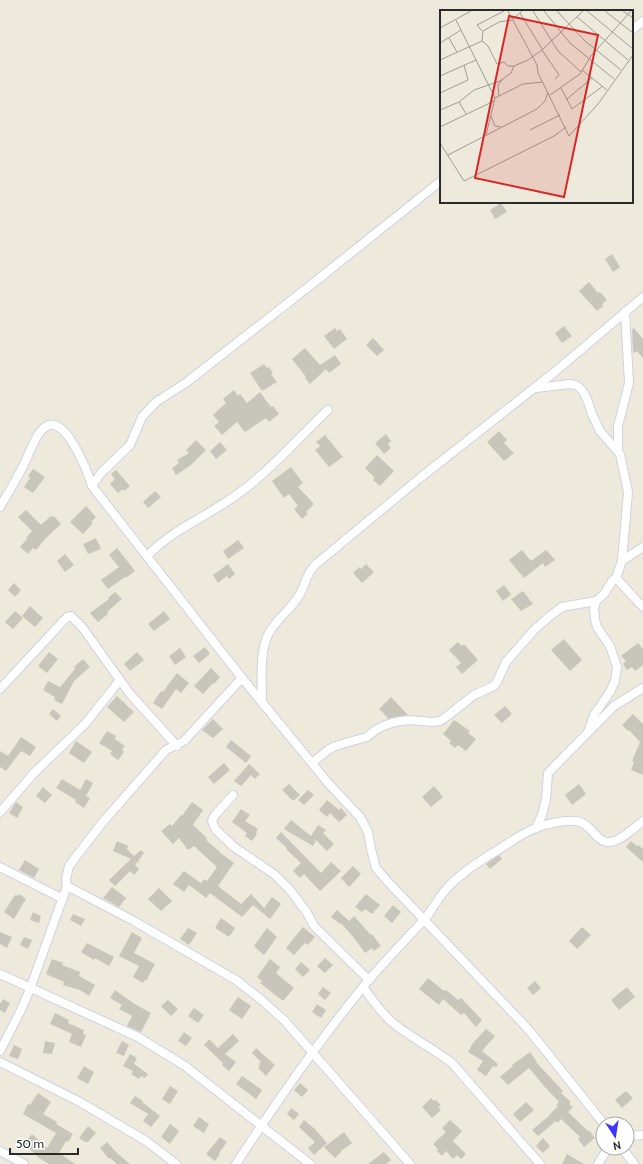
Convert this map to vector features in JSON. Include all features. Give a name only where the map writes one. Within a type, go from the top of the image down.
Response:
[{"type":"street","points":[[633,29],[643,21]]},
{"type":"street","points":[[92,486],[102,472],[130,445],[142,417],[156,402],[187,382],[440,182]]},
{"type":"street","points":[[262,703],[264,649],[268,633],[300,593],[308,573],[315,565],[420,478],[556,371],[643,297]]},
{"type":"street","points":[[312,763],[335,746],[367,737],[383,726],[395,722],[409,720],[433,722],[440,721],[474,695],[494,686],[506,662],[534,630],[550,616],[562,607],[596,601],[604,594],[616,578],[622,561],[628,492],[618,450],[618,426],[629,383],[625,312]]},
{"type":"street","points":[[535,388],[570,384],[579,386],[585,394],[600,431],[618,450]]},
{"type":"street","points":[[147,556],[158,544],[242,491],[277,462],[298,438],[328,410]]},
{"type":"street","points":[[0,507],[38,436],[45,426],[57,426],[65,432],[81,459],[92,486],[262,703],[329,784],[360,816],[368,832],[376,868],[529,1030],[598,1116]]},
{"type":"street","points":[[622,561],[643,548]]},
{"type":"street","points":[[616,578],[643,607]]},
{"type":"street","points":[[588,732],[594,715],[610,692],[615,681],[616,674],[616,667],[610,646],[595,620],[594,609],[596,601]]},
{"type":"street","points":[[0,688],[66,617],[72,616],[82,627],[130,694],[177,746]]},
{"type":"street","points":[[0,1050],[21,1010],[30,988],[67,886],[66,879],[69,866],[102,823],[166,750],[177,746],[184,741],[242,678]]},
{"type":"street","points":[[0,812],[35,772],[85,724],[120,680]]},
{"type":"street","points":[[536,828],[542,815],[546,799],[548,773],[614,706],[643,688]]},
{"type":"street","points":[[233,795],[214,815],[212,821],[216,830],[234,847],[274,874],[306,911],[314,926],[369,980]]},
{"type":"street","points":[[236,1164],[312,1052],[363,987],[424,920],[432,910],[440,895],[468,869],[536,828],[564,822],[581,822],[591,829],[604,842],[609,842],[620,839],[643,821]]},
{"type":"street","points":[[0,867],[62,898]]},
{"type":"street","points":[[67,886],[132,920],[236,980],[284,1020],[410,1164]]},
{"type":"street","points":[[0,974],[138,1037],[185,1066],[310,1164]]},
{"type":"street","points":[[363,987],[378,1008],[393,1023],[439,1052],[452,1063],[540,1164]]},
{"type":"street","points":[[0,1062],[80,1102],[146,1141],[176,1164]]},
{"type":"street","points":[[0,1151],[24,1164]]},
{"type":"building","points":[[501,203],[507,212],[495,219],[490,210]]},
{"type":"building","points":[[612,254],[620,267],[613,272],[605,259]]},
{"type":"building","points":[[589,282],[598,293],[600,292],[607,300],[597,311],[579,291]]},
{"type":"building","points":[[564,326],[572,336],[562,343],[555,333]]},
{"type":"building","points":[[335,328],[337,331],[340,329],[347,339],[334,349],[324,336]]},
{"type":"building","points":[[634,328],[643,339],[643,358],[637,351],[634,353],[633,352],[632,330]]},
{"type":"building","points":[[373,338],[384,350],[377,356],[366,345]]},
{"type":"building","points":[[305,348],[320,365],[335,355],[341,364],[329,373],[326,369],[310,384],[292,359]]},
{"type":"building","points":[[264,364],[267,368],[269,367],[273,373],[271,374],[277,382],[262,391],[250,373]]},
{"type":"building","points":[[234,390],[238,396],[240,394],[247,403],[260,392],[271,407],[273,406],[279,414],[269,422],[266,418],[245,432],[237,422],[222,435],[214,426],[219,422],[213,415],[226,403],[223,399]]},
{"type":"building","points":[[499,431],[507,440],[504,443],[514,453],[504,461],[487,442]]},
{"type":"building","points":[[386,434],[391,441],[388,444],[391,448],[384,454],[375,443]]},
{"type":"building","points":[[325,435],[343,457],[329,467],[315,450],[320,446],[316,442]]},
{"type":"building","points":[[196,440],[206,450],[191,465],[176,475],[172,468],[179,463],[177,460],[189,453],[186,450]]},
{"type":"building","points":[[220,442],[227,450],[216,459],[210,451]]},
{"type":"building","points":[[377,455],[394,471],[380,486],[373,480],[375,478],[365,468]]},
{"type":"building","points":[[291,467],[303,483],[298,487],[314,504],[306,512],[308,514],[302,519],[294,509],[298,506],[289,494],[284,498],[272,481]]},
{"type":"building","points":[[33,469],[45,477],[33,493],[24,487],[30,478],[28,476]]},
{"type":"building","points":[[116,470],[130,486],[124,491],[123,489],[118,493],[110,484],[115,479],[111,474]]},
{"type":"building","points":[[155,491],[161,497],[148,508],[143,502]]},
{"type":"building","points":[[86,506],[96,517],[91,522],[93,523],[83,534],[70,522]]},
{"type":"building","points":[[26,510],[40,524],[51,516],[54,516],[61,524],[36,550],[33,548],[28,554],[20,547],[32,531],[18,517]]},
{"type":"building","points":[[96,538],[101,549],[88,554],[83,544]]},
{"type":"building","points":[[238,540],[244,548],[228,559],[223,551]]},
{"type":"building","points":[[117,548],[135,571],[108,589],[101,580],[119,567],[109,555]]},
{"type":"building","points":[[522,550],[531,561],[546,550],[555,560],[545,567],[543,563],[524,578],[509,560]]},
{"type":"building","points":[[65,554],[74,565],[65,572],[57,561]]},
{"type":"building","points":[[228,564],[235,574],[229,579],[227,576],[218,583],[213,575]]},
{"type":"building","points":[[366,564],[374,572],[362,583],[353,573],[359,567],[361,569]]},
{"type":"building","points":[[14,583],[21,590],[15,597],[8,590]]},
{"type":"building","points":[[504,585],[511,594],[503,601],[496,591]]},
{"type":"building","points":[[523,591],[533,604],[521,611],[511,599]]},
{"type":"building","points":[[115,592],[122,599],[98,622],[90,613],[109,599],[108,598]]},
{"type":"building","points":[[30,606],[43,618],[35,627],[22,616]]},
{"type":"building","points":[[15,611],[23,618],[13,629],[5,622]]},
{"type":"building","points":[[164,611],[170,619],[154,631],[148,624]]},
{"type":"building","points":[[564,639],[582,660],[570,671],[551,650]]},
{"type":"building","points":[[458,642],[462,646],[464,644],[478,660],[462,674],[456,667],[461,663],[449,650]]},
{"type":"building","points":[[638,643],[643,649],[643,665],[635,671],[632,667],[627,670],[623,664],[626,661],[621,656]]},
{"type":"building","points":[[205,647],[210,654],[199,663],[193,656]]},
{"type":"building","points":[[180,648],[186,657],[175,665],[169,656]]},
{"type":"building","points":[[49,652],[58,659],[47,673],[38,666]]},
{"type":"building","points":[[137,652],[144,660],[130,671],[124,664]]},
{"type":"building","points":[[83,659],[90,667],[74,681],[62,704],[54,700],[55,697],[43,690],[48,681],[60,687],[75,669],[74,667]]},
{"type":"building","points":[[211,668],[220,677],[203,694],[194,686]]},
{"type":"building","points":[[177,673],[189,683],[181,693],[176,689],[162,709],[153,703],[161,691],[163,692]]},
{"type":"building","points":[[117,696],[134,712],[124,722],[107,707]]},
{"type":"building","points":[[391,697],[408,715],[387,719],[388,718],[379,709]]},
{"type":"building","points":[[505,706],[512,714],[502,723],[494,715]]},
{"type":"building","points":[[53,709],[61,716],[57,721],[49,714]]},
{"type":"building","points":[[633,714],[643,724],[643,775],[631,770],[634,762],[632,761],[640,742],[622,725]]},
{"type":"building","points":[[213,719],[223,729],[213,738],[202,730]]},
{"type":"building","points":[[454,720],[470,731],[468,733],[476,739],[466,751],[458,745],[455,748],[449,743],[451,741],[443,734]]},
{"type":"building","points":[[107,731],[116,736],[115,739],[125,746],[122,750],[124,752],[118,760],[110,754],[112,751],[99,743]]},
{"type":"building","points":[[21,737],[36,747],[30,756],[21,751],[6,771],[0,767],[0,751],[8,756]]},
{"type":"building","points":[[231,740],[251,756],[246,763],[226,747]]},
{"type":"building","points":[[76,741],[92,752],[84,763],[69,753]]},
{"type":"building","points":[[224,763],[230,770],[214,784],[208,777]]},
{"type":"building","points":[[249,764],[260,774],[255,779],[251,775],[241,786],[234,781]]},
{"type":"building","points":[[62,779],[80,790],[86,779],[93,783],[86,796],[90,798],[84,808],[75,802],[76,800],[56,788]]},
{"type":"building","points":[[289,784],[300,795],[293,801],[282,790]]},
{"type":"building","points":[[579,784],[586,794],[572,805],[565,795]]},
{"type":"building","points":[[434,786],[443,797],[431,807],[422,797]]},
{"type":"building","points":[[43,787],[52,795],[45,803],[36,796]]},
{"type":"building","points":[[308,790],[314,795],[304,805],[298,800]]},
{"type":"building","points":[[327,800],[339,810],[341,808],[347,815],[339,822],[330,813],[327,817],[319,810]]},
{"type":"building","points":[[16,802],[23,807],[17,818],[9,813]]},
{"type":"building","points":[[192,802],[203,810],[193,825],[207,838],[206,840],[234,863],[218,886],[241,904],[251,894],[264,908],[272,897],[281,904],[270,919],[253,905],[242,917],[210,893],[206,898],[189,885],[184,892],[173,884],[184,871],[201,883],[204,879],[207,881],[217,867],[194,846],[188,850],[179,838],[173,844],[161,831],[170,824],[172,826],[181,815],[182,816]]},
{"type":"building","points":[[241,809],[250,815],[245,821],[258,829],[256,832],[257,834],[252,841],[245,836],[247,833],[232,822]]},
{"type":"building","points":[[291,820],[311,836],[318,825],[326,830],[323,833],[334,844],[327,851],[316,840],[313,846],[284,829]]},
{"type":"building","points":[[281,832],[321,873],[331,862],[341,871],[320,891],[304,874],[300,878],[293,871],[301,863],[276,838]]},
{"type":"building","points":[[117,841],[128,846],[127,849],[134,856],[141,850],[144,853],[138,861],[140,863],[137,862],[135,865],[139,869],[134,875],[130,871],[115,886],[109,880],[131,859],[113,851]]},
{"type":"building","points":[[631,841],[643,849],[643,862],[626,847]]},
{"type":"building","points":[[499,855],[502,859],[490,869],[486,864]]},
{"type":"building","points":[[25,860],[39,869],[34,878],[19,870]]},
{"type":"building","points":[[353,866],[361,874],[349,887],[341,878]]},
{"type":"building","points":[[112,887],[126,898],[119,907],[103,898]]},
{"type":"building","points":[[159,888],[172,901],[161,911],[148,899]]},
{"type":"building","points":[[19,894],[26,899],[14,919],[4,912],[15,895],[18,896]]},
{"type":"building","points":[[366,894],[380,905],[372,914],[365,909],[362,912],[355,907]]},
{"type":"building","points":[[393,905],[401,912],[392,923],[384,916]]},
{"type":"building","points":[[337,910],[349,921],[354,916],[371,935],[372,934],[381,946],[374,951],[372,948],[365,953],[341,923],[340,924],[331,917]]},
{"type":"building","points":[[33,912],[41,916],[39,923],[30,920]]},
{"type":"building","points":[[73,914],[85,919],[81,926],[70,920]]},
{"type":"building","points":[[221,918],[235,928],[229,937],[215,928]]},
{"type":"building","points":[[303,927],[315,937],[308,945],[305,943],[294,955],[286,948]]},
{"type":"building","points":[[582,927],[591,935],[577,949],[569,941]]},
{"type":"building","points":[[188,928],[197,933],[189,945],[180,939]]},
{"type":"building","points":[[267,928],[277,937],[264,955],[254,946]]},
{"type":"building","points":[[0,932],[12,937],[7,948],[0,944]]},
{"type":"building","points":[[132,932],[142,938],[134,953],[155,964],[146,981],[144,980],[143,983],[133,977],[139,966],[119,956]]},
{"type":"building","points":[[24,937],[32,940],[28,949],[20,945]]},
{"type":"building","points":[[87,943],[114,957],[109,966],[95,958],[94,960],[81,952]]},
{"type":"building","points":[[325,958],[333,965],[325,973],[317,966]]},
{"type":"building","points":[[52,959],[63,963],[62,965],[80,972],[79,976],[95,985],[89,996],[80,990],[63,985],[64,982],[46,974]]},
{"type":"building","points":[[270,959],[280,967],[276,973],[294,988],[283,1001],[260,983],[262,981],[257,977]]},
{"type":"building","points":[[301,962],[310,970],[303,977],[295,969]]},
{"type":"building","points":[[428,978],[458,1000],[461,998],[482,1020],[476,1027],[464,1013],[461,1015],[443,999],[439,1005],[419,989]]},
{"type":"building","points":[[535,981],[541,988],[533,995],[527,988]]},
{"type":"building","points":[[323,987],[331,993],[325,1000],[318,994]]},
{"type":"building","points":[[627,987],[635,997],[619,1010],[611,1000]]},
{"type":"building","points":[[115,990],[133,1003],[151,1013],[141,1032],[127,1026],[132,1016],[119,1009],[122,1005],[110,998]]},
{"type":"building","points":[[238,997],[251,1006],[242,1019],[229,1010]]},
{"type":"building","points":[[3,999],[10,1003],[5,1013],[0,1010],[0,1004]]},
{"type":"building","points":[[168,1000],[178,1009],[171,1016],[161,1006]]},
{"type":"building","points":[[317,1004],[326,1010],[321,1018],[312,1012]]},
{"type":"building","points":[[194,1008],[204,1015],[198,1023],[188,1016]]},
{"type":"building","points":[[55,1013],[69,1020],[68,1023],[84,1030],[83,1034],[86,1035],[81,1047],[69,1042],[72,1034],[50,1024]]},
{"type":"building","points":[[486,1029],[495,1036],[482,1051],[498,1064],[496,1067],[493,1066],[486,1076],[477,1070],[483,1061],[468,1052],[473,1043]]},
{"type":"building","points":[[184,1032],[192,1038],[186,1046],[178,1041]]},
{"type":"building","points":[[233,1034],[239,1041],[225,1054],[236,1062],[229,1071],[222,1065],[223,1063],[204,1045],[209,1039],[218,1048]]},
{"type":"building","points":[[45,1041],[55,1043],[52,1054],[43,1053]]},
{"type":"building","points":[[122,1041],[129,1045],[124,1056],[116,1053]]},
{"type":"building","points":[[14,1045],[22,1049],[18,1059],[9,1056]]},
{"type":"building","points":[[256,1048],[275,1065],[266,1076],[258,1068],[261,1062],[252,1053]]},
{"type":"building","points":[[530,1052],[536,1062],[563,1091],[561,1093],[571,1102],[569,1104],[573,1107],[568,1112],[588,1131],[589,1130],[595,1138],[584,1147],[578,1139],[580,1137],[561,1119],[558,1123],[556,1121],[538,1136],[532,1130],[550,1115],[558,1106],[556,1105],[559,1102],[529,1068],[508,1085],[500,1077],[513,1066],[512,1065]]},
{"type":"building","points":[[130,1054],[137,1058],[134,1064],[148,1074],[145,1078],[141,1076],[139,1079],[131,1074],[133,1071],[123,1066]]},
{"type":"building","points":[[84,1066],[94,1072],[88,1084],[77,1078]]},
{"type":"building","points":[[242,1076],[262,1090],[256,1099],[236,1084]]},
{"type":"building","points":[[300,1083],[308,1090],[302,1097],[294,1090]]},
{"type":"building","points":[[170,1086],[178,1091],[170,1104],[162,1099]]},
{"type":"building","points":[[626,1091],[633,1098],[622,1108],[615,1100]]},
{"type":"building","points":[[38,1093],[51,1102],[43,1114],[73,1134],[68,1142],[66,1141],[59,1153],[75,1164],[49,1164],[39,1158],[24,1143],[32,1134],[47,1148],[56,1133],[23,1114],[28,1104],[30,1105]]},
{"type":"building","points":[[135,1096],[160,1116],[151,1127],[143,1121],[148,1114],[130,1103]]},
{"type":"building","points":[[431,1098],[434,1101],[436,1100],[441,1105],[438,1107],[441,1110],[432,1118],[422,1107]]},
{"type":"building","points":[[526,1102],[534,1110],[520,1122],[513,1114]]},
{"type":"building","points":[[291,1108],[299,1114],[294,1120],[287,1114]]},
{"type":"building","points":[[199,1117],[209,1124],[204,1133],[193,1126]]},
{"type":"building","points":[[304,1120],[315,1129],[327,1143],[314,1155],[308,1148],[315,1142],[299,1127]]},
{"type":"building","points":[[450,1120],[462,1131],[453,1141],[466,1154],[461,1159],[457,1155],[453,1159],[446,1151],[442,1156],[433,1144],[446,1132],[442,1128]]},
{"type":"building","points":[[170,1124],[179,1131],[170,1144],[161,1137]]},
{"type":"building","points":[[88,1126],[96,1133],[88,1142],[85,1142],[79,1138]]},
{"type":"building","points":[[344,1132],[352,1143],[341,1151],[335,1158],[324,1147]]},
{"type":"building","points":[[220,1137],[227,1142],[215,1161],[206,1154]]},
{"type":"building","points":[[543,1138],[550,1146],[543,1153],[536,1146]]},
{"type":"building","points":[[107,1142],[130,1164],[117,1164],[110,1158],[109,1159],[100,1148]]},
{"type":"building","points":[[384,1152],[391,1160],[386,1164],[368,1164]]},
{"type":"building","points":[[567,1154],[584,1164],[562,1164]]}]
